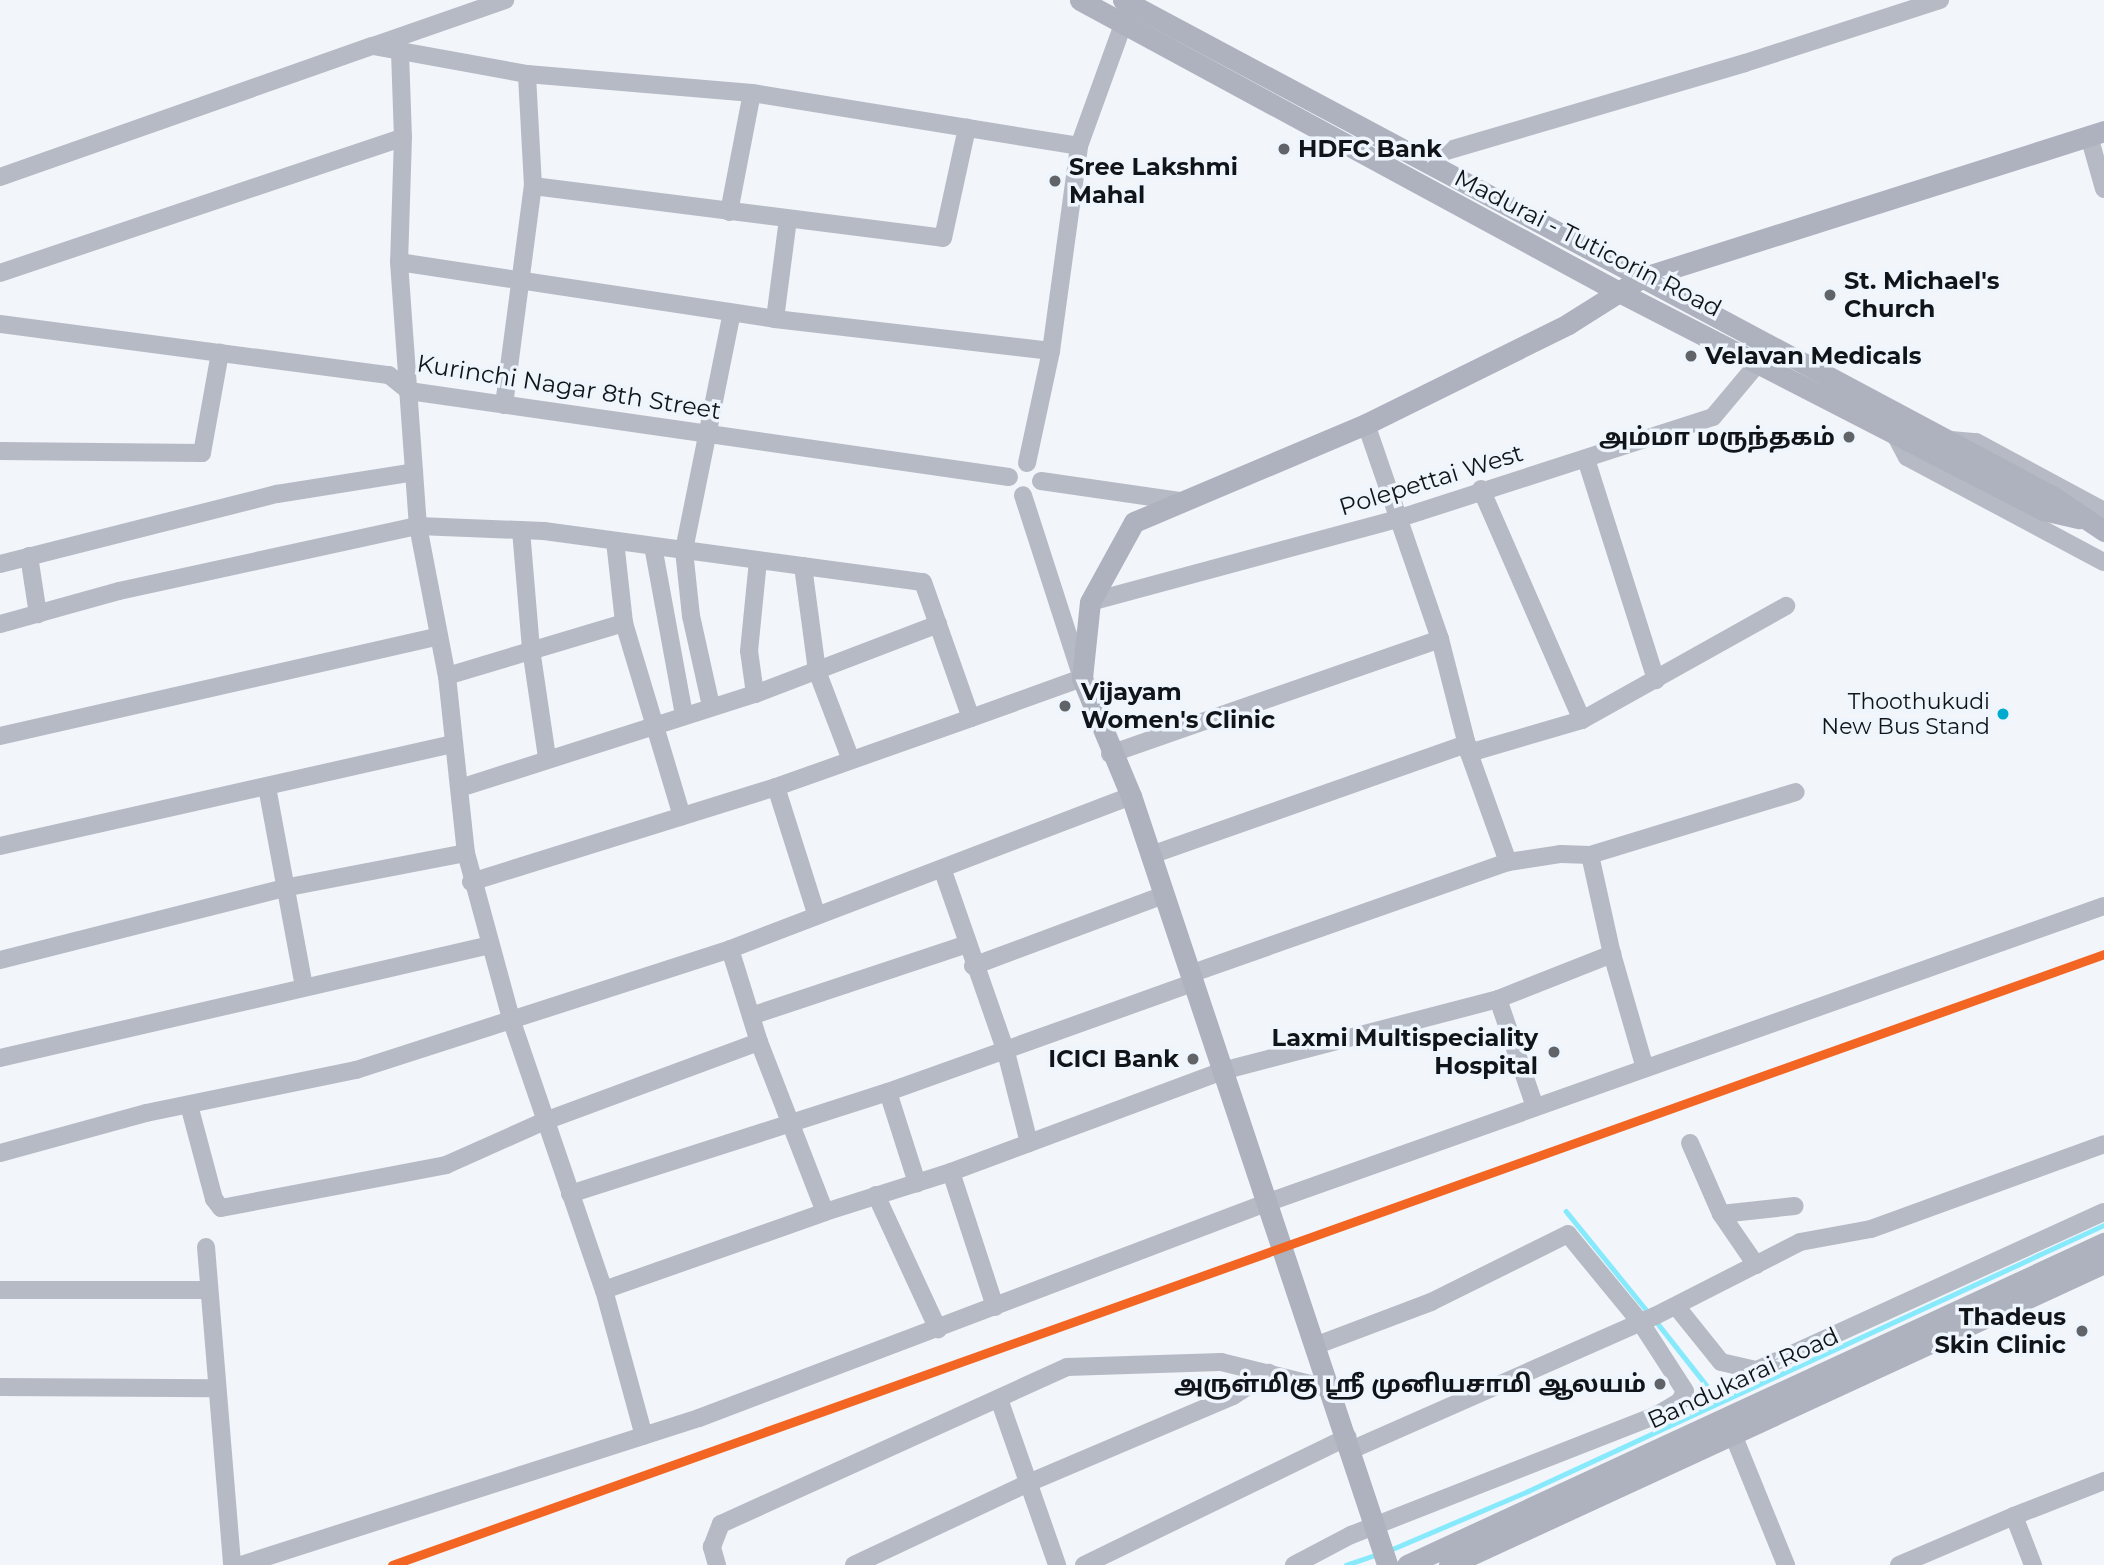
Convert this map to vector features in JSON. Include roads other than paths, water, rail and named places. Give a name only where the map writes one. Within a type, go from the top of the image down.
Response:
[{"type":"main road","name":"Madurai - Tuticorin Road","points":[[1080,0],[1122,26],[1619,292],[1760,361],[2043,510],[2079,518]]},
{"type":"main road","name":"Madurai - Tuticorin Road","points":[[1127,2],[2052,496],[2079,518],[2104,531]]},
{"type":"main road","points":[[1389,1554],[1266,1203],[1152,855],[1131,796],[1110,754],[1082,678],[1090,603],[1134,522],[1366,424],[1568,324],[1641,278],[2097,133]]},
{"type":"main road","name":"Bandukarai Road","points":[[1389,1554],[2104,1243]]},
{"type":"main road","name":"Bandukarai Road","points":[[1449,1565],[1732,1432],[2104,1263]]},
{"type":"street","points":[[0,177],[505,0]]},
{"type":"street","points":[[1419,159],[1745,63],[1940,0]]},
{"type":"street","points":[[1027,463],[1051,351],[1079,146],[1122,26],[1127,2]]},
{"type":"street","points":[[373,46],[527,74],[752,93],[1079,146]]},
{"type":"street","points":[[400,52],[403,137],[399,262],[418,526],[447,676],[471,882],[511,1019],[604,1290],[644,1436]]},
{"type":"street","points":[[504,405],[533,186],[527,74]]},
{"type":"street","points":[[729,212],[752,93]]},
{"type":"street","points":[[533,186],[943,238],[967,128]]},
{"type":"street","points":[[2097,133],[2104,189]]},
{"type":"street","points":[[0,273],[403,137]]},
{"type":"street","points":[[775,319],[788,219]]},
{"type":"street","points":[[399,262],[775,319],[1051,351]]},
{"type":"street","points":[[711,706],[691,616],[684,550],[710,434],[732,313]]},
{"type":"street","name":"Kurinchi Nagar 8th Street","points":[[0,324],[389,375],[409,391],[1009,477]]},
{"type":"street","points":[[0,451],[202,453],[220,353]]},
{"type":"street","name":"Polepettai West","points":[[1090,603],[1397,519],[1481,489],[1586,459],[1713,416],[1760,361]]},
{"type":"street","points":[[1366,424],[1440,639],[1468,748],[1508,862]]},
{"type":"street","points":[[1892,429],[1907,457],[2104,562]]},
{"type":"street","points":[[1944,439],[1976,442],[2104,511]]},
{"type":"street","points":[[1586,459],[1656,680]]},
{"type":"street","points":[[1027,463],[1038,469],[1041,481],[1035,492],[1023,495],[1012,489],[1009,477],[1015,466],[1027,463]]},
{"type":"street","points":[[0,564],[277,494],[414,472]]},
{"type":"street","points":[[1041,481],[1180,501]]},
{"type":"street","points":[[1481,489],[1582,720]]},
{"type":"street","points":[[471,882],[776,787],[1082,678],[1023,495]]},
{"type":"street","points":[[0,624],[119,591],[418,526],[521,530],[923,582],[971,718]]},
{"type":"street","points":[[521,530],[531,649],[547,758]]},
{"type":"street","points":[[615,541],[624,623],[682,816]]},
{"type":"street","points":[[653,546],[684,715]]},
{"type":"street","points":[[29,556],[38,614]]},
{"type":"street","points":[[755,694],[749,651],[758,561]]},
{"type":"street","points":[[803,566],[817,671],[851,760]]},
{"type":"street","points":[[1152,855],[1468,748],[1582,720],[1786,606]]},
{"type":"street","points":[[447,676],[624,623]]},
{"type":"street","points":[[460,788],[547,758],[755,694],[938,624]]},
{"type":"street","points":[[0,736],[439,636]]},
{"type":"street","points":[[1110,754],[1440,639]]},
{"type":"street","points":[[0,846],[453,744]]},
{"type":"street","points":[[267,787],[289,887],[304,987]]},
{"type":"street","points":[[776,787],[817,916]]},
{"type":"street","points":[[570,1194],[1006,1052],[1192,978],[1508,862],[1561,853],[1590,855],[1796,792]]},
{"type":"street","points":[[0,1153],[189,1105],[356,1070],[730,949],[943,871],[1131,796]]},
{"type":"street","points":[[0,960],[289,887],[466,853]]},
{"type":"street","points":[[1590,855],[1612,954],[1645,1068]]},
{"type":"street","points":[[943,871],[1006,1052],[1029,1143]]},
{"type":"street","points":[[974,966],[1164,895]]},
{"type":"street","points":[[241,1565],[644,1436],[938,1329],[1266,1203],[2104,906]]},
{"type":"street","points":[[751,1016],[967,944]]},
{"type":"street","points":[[0,1058],[489,945]]},
{"type":"street","points":[[730,949],[759,1042],[825,1212]]},
{"type":"street","points":[[604,1290],[825,1212],[951,1172],[1223,1071],[1498,999],[1612,954]]},
{"type":"street","points":[[1498,999],[1535,1107]]},
{"type":"street","points":[[189,1105],[214,1199],[221,1208],[446,1165],[545,1121],[759,1042]]},
{"type":"street","points":[[888,1092],[917,1183]]},
{"type":"street","points":[[1690,1143],[1721,1214],[1756,1265]]},
{"type":"street","points":[[1084,1565],[1349,1444],[1647,1320],[1800,1242],[1871,1229],[2104,1144]]},
{"type":"street","points":[[951,1172],[996,1307]]},
{"type":"street","points":[[876,1195],[938,1329]]},
{"type":"street","points":[[1721,1214],[1794,1206]]},
{"type":"street","points":[[1676,1306],[1721,1362],[1757,1370],[2104,1212]]},
{"type":"street","points":[[1294,1565],[1389,1554],[1657,1415],[1680,1401],[1685,1391],[1647,1320],[1568,1234],[1431,1302],[1317,1345]]},
{"type":"street","points":[[206,1247],[206,1290],[232,1565]]},
{"type":"street","points":[[0,1290],[206,1290]]},
{"type":"street","points":[[717,1565],[712,1547],[720,1524],[999,1399],[1050,1373],[1088,1365],[1221,1362],[1331,1389]]},
{"type":"street","points":[[854,1565],[1026,1484],[1233,1396],[1269,1373]]},
{"type":"street","points":[[0,1387],[216,1388]]},
{"type":"street","points":[[999,1399],[1026,1484],[1057,1565]]},
{"type":"street","points":[[1732,1432],[1786,1565]]},
{"type":"street","points":[[1899,1565],[2104,1481]]},
{"type":"street","points":[[2014,1516],[2033,1565]]},
{"type":"waterway","points":[[1566,1211],[1649,1313]]},
{"type":"waterway","points":[[1390,1550],[1528,1491],[2104,1225]]},
{"type":"waterway","points":[[1655,1320],[1719,1401]]},
{"type":"waterway","points":[[1346,1565],[1378,1554]]},
{"type":"place","name":"HDFC Bank","points":[[1284,149]]},
{"type":"place","name":"Sree Lakshmi Mahal","points":[[1055,181]]},
{"type":"place","name":"St. Michael's Church","points":[[1830,295]]},
{"type":"place","name":"Velavan Medicals","points":[[1691,356]]},
{"type":"place","name":"அம்மா மருந்தகம்","points":[[1849,437]]},
{"type":"place","name":"Vijayam Women's Clinic","points":[[1065,706]]},
{"type":"place","name":"Thoothukudi New Bus Stand","points":[[2003,714]]},
{"type":"place","name":"Laxmi Multispeciality Hospital","points":[[1554,1052]]},
{"type":"place","name":"ICICI Bank","points":[[1193,1059]]},
{"type":"place","name":"Thadeus Skin Clinic","points":[[2082,1331]]},
{"type":"place","name":"அருள்மிகு ஶ்ரீ முனியசாமி ஆலயம்","points":[[1660,1384]]}]
